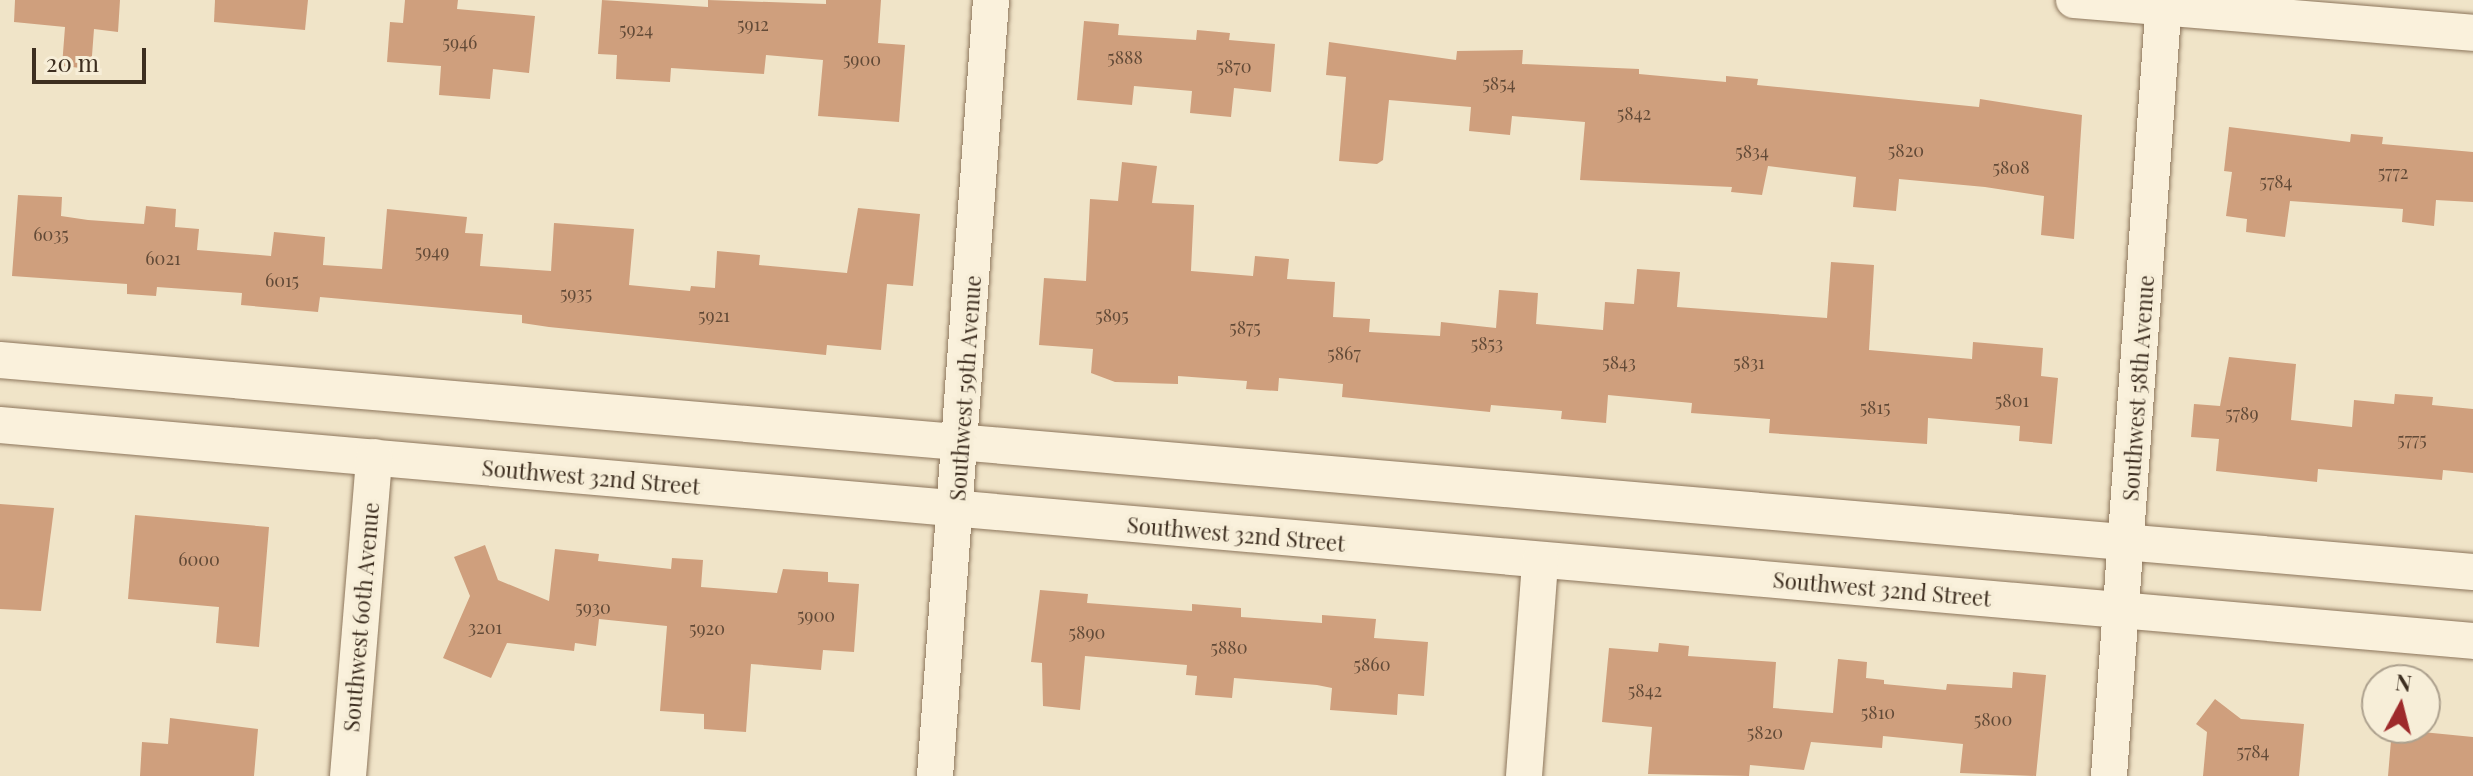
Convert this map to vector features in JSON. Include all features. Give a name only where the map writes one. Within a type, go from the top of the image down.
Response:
[{"type":"street","name":"Southwest 59th Avenue","points":[[935,776],[962,442],[991,0]]},
{"type":"street","points":[[2074,0],[2164,4],[2473,33]]},
{"type":"street","name":"Southwest 58th Avenue","points":[[2109,776],[2164,4]]},
{"type":"street","points":[[0,360],[2473,572]]},
{"type":"street","name":"Southwest 32nd Street","points":[[0,425],[2473,641]]},
{"type":"street","name":"Southwest 60th Avenue","points":[[348,776],[374,457]]},
{"type":"street","points":[[1524,776],[1540,561]]},
{"type":"building","points":[[15,0],[120,0],[118,32],[94,29],[91,69],[62,66],[65,27],[14,22]]},
{"type":"building","points":[[215,0],[308,0],[305,30],[214,22]]},
{"type":"building","points":[[405,0],[458,0],[457,9],[535,16],[529,73],[493,69],[490,99],[439,95],[441,66],[387,62],[390,22],[403,23]]},
{"type":"building","points":[[602,0],[708,7],[708,0],[826,4],[826,0],[881,0],[878,43],[905,45],[899,122],[818,116],[823,60],[766,55],[764,74],[671,68],[670,82],[616,79],[617,55],[598,54]]},
{"type":"building","points":[[1084,21],[1119,24],[1118,35],[1196,40],[1197,30],[1230,33],[1229,40],[1275,44],[1271,92],[1234,88],[1231,117],[1190,113],[1192,91],[1134,86],[1132,105],[1077,100]]},
{"type":"building","points":[[1329,42],[1456,60],[1457,51],[1523,50],[1522,64],[1639,69],[1639,74],[1726,82],[1726,76],[1758,79],[1757,85],[1979,107],[1980,99],[2082,115],[2074,239],[2041,235],[2044,196],[1985,187],[1899,179],[1896,211],[1853,207],[1856,177],[1768,166],[1762,195],[1731,192],[1732,187],[1580,180],[1585,122],[1512,116],[1510,135],[1469,131],[1471,107],[1389,100],[1383,160],[1377,164],[1339,161],[1346,77],[1326,75]]},
{"type":"building","points":[[2229,127],[2350,142],[2351,134],[2383,137],[2382,144],[2473,152],[2473,202],[2436,200],[2434,226],[2402,222],[2403,209],[2290,201],[2285,237],[2246,232],[2247,219],[2226,216],[2232,172],[2224,171]]},
{"type":"building","points":[[1122,162],[1157,166],[1152,203],[1194,205],[1191,271],[1253,276],[1255,256],[1289,259],[1287,279],[1335,282],[1333,317],[1370,319],[1369,332],[1440,336],[1441,322],[1496,328],[1499,290],[1538,293],[1536,324],[1603,330],[1605,302],[1634,304],[1637,269],[1680,272],[1677,307],[1827,318],[1831,262],[1874,265],[1869,350],[1972,359],[1973,342],[2043,348],[2041,376],[2058,378],[2052,444],[2019,441],[2020,426],[1928,418],[1927,444],[1769,433],[1770,419],[1691,413],[1692,403],[1608,395],[1606,423],[1561,419],[1562,411],[1491,405],[1490,412],[1342,397],[1343,384],[1279,378],[1278,391],[1246,389],[1247,381],[1178,376],[1178,384],[1115,382],[1091,373],[1093,349],[1039,345],[1044,278],[1086,281],[1090,199],[1118,201]]},
{"type":"building","points":[[18,195],[62,197],[61,216],[88,220],[144,224],[146,206],[176,209],[175,227],[199,229],[197,250],[271,256],[274,232],[325,237],[323,265],[382,269],[387,209],[467,217],[465,233],[483,234],[480,266],[551,271],[554,223],[634,229],[629,285],[690,291],[691,286],[715,288],[717,251],[760,255],[759,265],[847,273],[858,208],[920,214],[913,286],[887,284],[881,350],[827,345],[826,355],[549,327],[522,323],[522,315],[320,297],[318,312],[241,305],[242,293],[157,287],[156,296],[127,294],[127,284],[12,276]]},
{"type":"building","points":[[2229,357],[2296,364],[2291,420],[2352,427],[2354,400],[2394,404],[2395,394],[2433,397],[2432,405],[2473,409],[2473,473],[2443,470],[2442,480],[2318,469],[2317,482],[2216,471],[2219,439],[2191,437],[2194,404],[2220,406]]},
{"type":"building","points":[[0,504],[54,508],[41,611],[0,609]]},
{"type":"building","points":[[135,515],[269,527],[259,647],[216,643],[219,607],[128,599]]},
{"type":"building","points":[[485,545],[498,580],[549,601],[555,549],[599,554],[598,561],[671,569],[672,558],[703,560],[701,587],[777,593],[783,569],[828,572],[828,582],[859,584],[854,652],[823,650],[821,670],[751,664],[746,732],[704,729],[704,714],[660,711],[667,626],[599,619],[596,646],[575,643],[574,651],[507,643],[491,678],[443,658],[470,596],[454,557]]},
{"type":"building","points":[[1040,590],[1088,594],[1087,603],[1192,611],[1192,604],[1241,608],[1241,617],[1322,623],[1322,615],[1376,619],[1374,638],[1428,642],[1424,696],[1398,694],[1397,715],[1330,710],[1332,688],[1317,685],[1234,678],[1232,698],[1195,695],[1197,676],[1186,675],[1187,665],[1085,656],[1080,710],[1043,706],[1042,663],[1031,662]]},
{"type":"building","points":[[1659,643],[1689,646],[1688,656],[1776,662],[1773,708],[1833,713],[1838,659],[1867,662],[1866,678],[1884,680],[1884,684],[1946,690],[1947,684],[2012,688],[2013,672],[2046,675],[2036,776],[1960,773],[1963,744],[1883,736],[1882,748],[1811,742],[1804,770],[1750,765],[1749,776],[1648,774],[1652,727],[1602,722],[1609,648],[1658,652]]},
{"type":"building","points":[[2215,699],[2241,719],[2304,724],[2299,776],[2203,776],[2207,732],[2196,724]]},
{"type":"building","points":[[170,718],[258,729],[254,776],[140,776],[142,742],[168,744]]},
{"type":"building","points":[[2441,734],[2473,737],[2473,776],[2388,776],[2391,744],[2441,744]]}]
